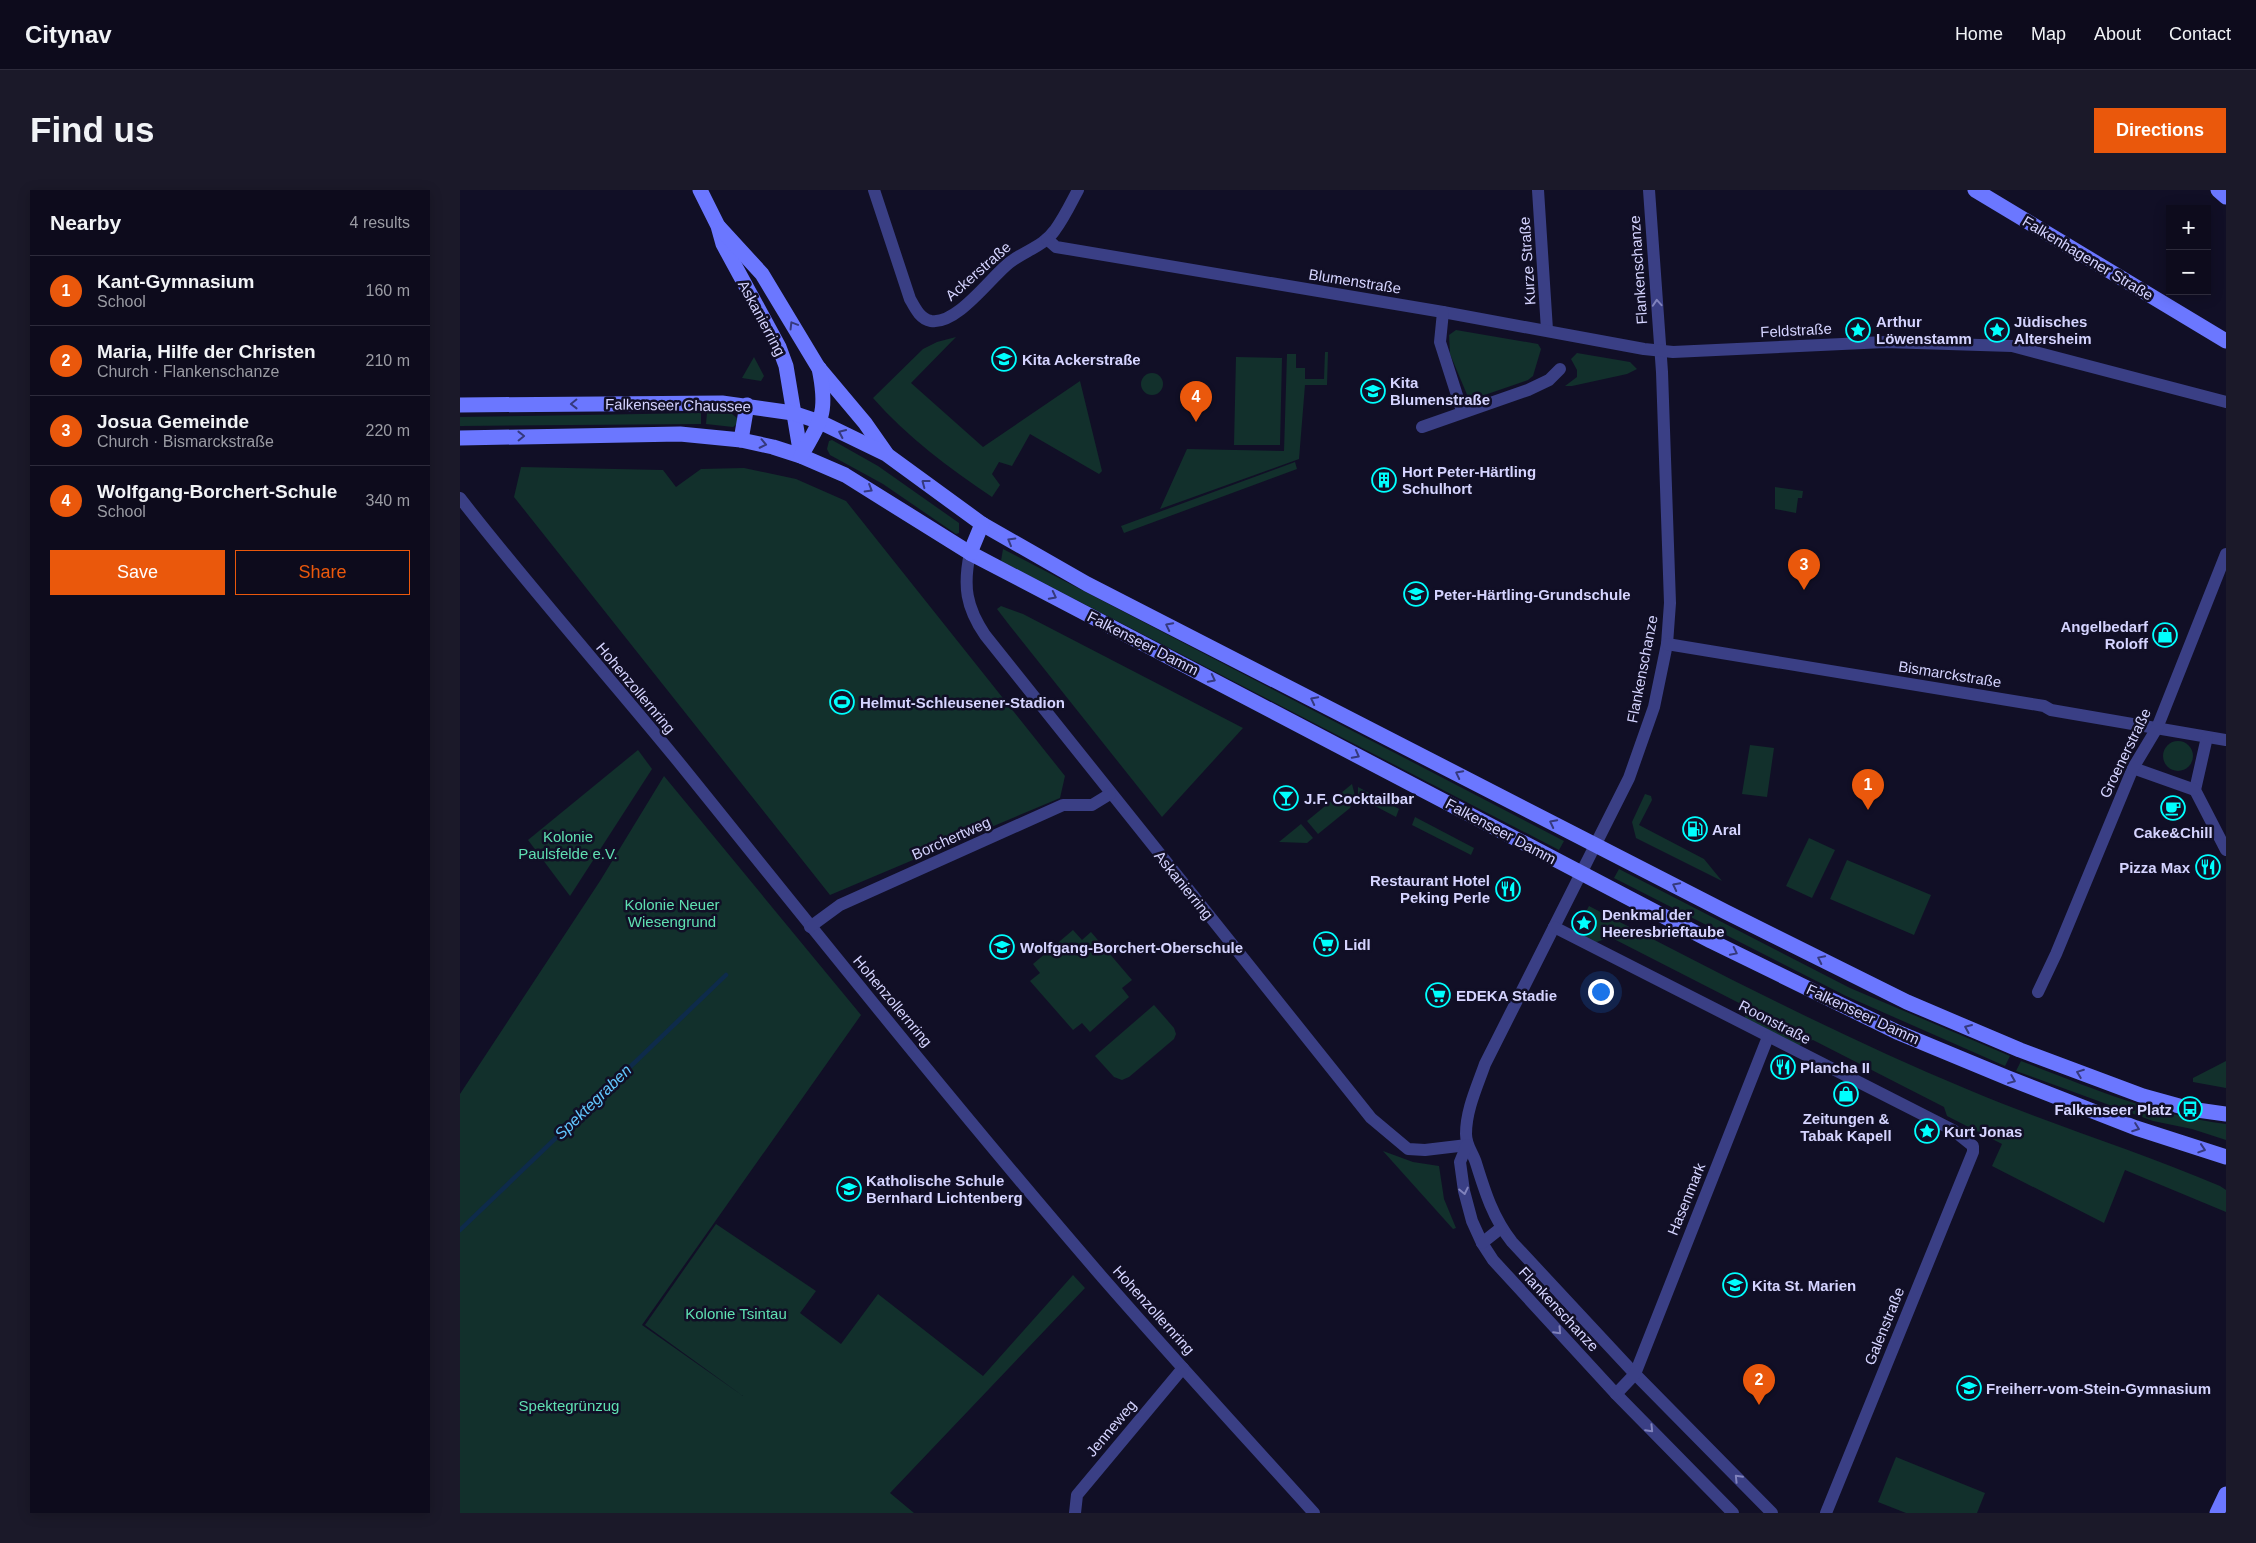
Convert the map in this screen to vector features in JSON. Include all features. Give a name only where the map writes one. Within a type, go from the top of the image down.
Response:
[{"type":"main road","name":"Askanierring","points":[[700,190],[718,226],[723,244],[779,347],[786,366],[801,456]]},
{"type":"main road","name":"Falkenhagener Straße","points":[[1975,190],[2226,341]]},
{"type":"main road","points":[[2218,190],[2226,197]]},
{"type":"main road","name":"Askanierring","points":[[718,226],[762,274],[818,367],[865,423],[886,454]]},
{"type":"main road","name":"Askanierring","points":[[818,367],[824,401],[820,422]]},
{"type":"main road","name":"Falkenseer Chaussee","points":[[460,405],[693,402],[747,405],[793,413],[820,422],[886,454]]},
{"type":"main road","points":[[741,440],[747,405]]},
{"type":"main road","points":[[801,456],[820,422]]},
{"type":"main road","name":"Falkenseer Chaussee","points":[[460,438],[680,434],[741,440],[801,456]]},
{"type":"main road","name":"Falkenseer Damm","points":[[886,454],[982,524],[1087,584],[1907,1002],[2028,1053],[2143,1096],[2190,1109],[2226,1114]]},
{"type":"main road","name":"Falkenseer Damm","points":[[801,456],[845,475],[970,553],[1711,941],[1897,1032],[2079,1107],[2226,1157]]},
{"type":"main road","points":[[970,553],[982,524]]},
{"type":"main road","points":[[2217,1513],[2226,1494]]},
{"type":"street","name":"Ackerstraße","points":[[874,190],[910,299],[916,311],[929,321],[944,320],[957,312],[1007,264],[1024,251],[1047,239],[1055,230],[1078,190]]},
{"type":"street","name":"Kurze Straße","points":[[1538,190],[1547,330]]},
{"type":"street","name":"Flankenschanze","points":[[1649,190],[1661,351],[1670,603],[1667,644],[1654,707],[1638,756],[1582,874],[1485,1064],[1472,1101],[1468,1120],[1467,1145],[1460,1162],[1464,1192],[1472,1220],[1482,1244],[1505,1274],[1616,1394],[1733,1513]]},
{"type":"street","name":"Blumenstraße","points":[[1047,239],[1056,247],[1443,312],[1661,351]]},
{"type":"street","points":[[1443,312],[1440,342],[1462,411]]},
{"type":"street","name":"Feldstraße","points":[[1661,351],[1884,342],[2012,346],[2226,402]]},
{"type":"street","points":[[1422,427],[1462,411],[1528,390],[1549,380],[1560,369]]},
{"type":"street","name":"Hohenzollernring","points":[[460,498],[541,600],[673,756],[810,927],[1052,1218],[1183,1368],[1314,1513]]},
{"type":"street","name":"Askanierring","points":[[970,553],[966,577],[967,597],[974,619],[1110,794],[1371,1118],[1408,1149],[1425,1150],[1467,1145]]},
{"type":"street","name":"Groenerstraße","points":[[2038,992],[2133,768],[2157,728],[2226,554]]},
{"type":"street","name":"Bismarckstraße","points":[[1667,644],[2038,705],[2052,710],[2226,740]]},
{"type":"street","points":[[2208,737],[2195,790],[2226,850]]},
{"type":"street","points":[[2133,768],[2195,790]]},
{"type":"street","name":"Borchertweg","points":[[810,927],[840,905],[1063,805],[1092,805],[1110,794]]},
{"type":"street","name":"Roonstraße","points":[[1554,927],[1953,1130],[1973,1146],[1973,1152]]},
{"type":"street","name":"Hasenmark","points":[[1635,1374],[1768,1037]]},
{"type":"street","name":"Flankenschanze","points":[[1467,1145],[1476,1161],[1489,1205],[1501,1228],[1539,1272],[1635,1374],[1772,1513]]},
{"type":"street","name":"Galenstraße","points":[[1826,1513],[1973,1152]]},
{"type":"street","points":[[1482,1244],[1501,1228]]},
{"type":"street","name":"Jenneweg","points":[[1075,1513],[1077,1495],[1183,1368]]},
{"type":"street","points":[[1616,1394],[1635,1374]]},
{"type":"green space","points":[[1456,330],[1538,344],[1541,349],[1533,376],[1528,380],[1473,399],[1468,397],[1450,354],[1449,335]]},
{"type":"green space","points":[[956,337],[911,383],[983,447],[1080,381],[1102,471],[1099,474],[1030,434],[1012,466],[999,462],[992,474],[1000,485],[992,497],[914,439],[873,398],[923,349],[937,342]]},
{"type":"green space","points":[[1325,352],[1328,352],[1327,385],[1305,385],[1299,459],[1160,509],[1187,449],[1284,451],[1287,354],[1296,354],[1296,368],[1305,368],[1305,379],[1324,379]]},
{"type":"green space","points":[[1577,353],[1630,362],[1637,369],[1627,374],[1565,386],[1577,377],[1577,370],[1571,359]]},
{"type":"green space","points":[[754,357],[764,376],[761,381],[742,378]]},
{"type":"green space","points":[[1236,357],[1282,358],[1280,445],[1234,445]]},
{"type":"green space","points":[[1152,373],[1160,376],[1163,384],[1160,392],[1152,395],[1144,392],[1141,384],[1144,376]]},
{"type":"green space","points":[[701,413],[701,424],[460,426],[460,417]]},
{"type":"green space","points":[[707,413],[732,414],[737,418],[737,424],[733,427],[706,424]]},
{"type":"green space","points":[[832,440],[878,466],[959,523],[959,533],[956,534],[883,484],[830,455],[827,449],[829,441]]},
{"type":"green space","points":[[1295,462],[1297,469],[1124,533],[1121,526]]},
{"type":"green space","name":"Helmut-Schleusener-Stadion","points":[[521,467],[663,470],[676,487],[701,469],[744,468],[796,479],[846,501],[1065,776],[1060,798],[830,895],[514,497]]},
{"type":"green space","points":[[1775,487],[1803,491],[1802,498],[1798,498],[1796,513],[1775,509]]},
{"type":"green space","points":[[1003,549],[1564,841],[1559,850],[1001,561]]},
{"type":"green space","points":[[1001,606],[1023,614],[1243,728],[1162,817],[997,609]]},
{"type":"green space","points":[[2178,741],[2189,745],[2193,756],[2189,767],[2178,771],[2167,767],[2163,756],[2167,745]]},
{"type":"green space","points":[[1750,745],[1774,748],[1767,797],[1742,794]]},
{"type":"green space","name":"Kolonie Paulsfelde e.V.","points":[[638,750],[652,769],[570,896],[528,840]]},
{"type":"green space","name":"Spektegrünzug","points":[[664,776],[861,1015],[642,1325],[743,1396],[645,1325],[716,1224],[816,1291],[800,1313],[841,1344],[878,1294],[983,1376],[1073,1275],[1085,1288],[890,1493],[914,1513],[460,1513],[460,1094],[600,881]]},
{"type":"green space","points":[[1352,784],[1355,796],[1350,808],[1318,834],[1307,821]]},
{"type":"green space","points":[[1358,787],[1399,809],[1396,817],[1358,797]]},
{"type":"green space","points":[[1645,794],[1651,796],[1652,800],[1639,825],[1704,859],[1722,881],[1636,838],[1632,822]]},
{"type":"green space","points":[[1415,817],[1474,848],[1471,855],[1412,825]]},
{"type":"green space","points":[[1301,824],[1313,838],[1307,843],[1279,842]]},
{"type":"green space","points":[[1809,838],[1835,850],[1812,898],[1786,886]]},
{"type":"green space","points":[[1847,860],[1931,895],[1914,935],[1830,899]]},
{"type":"green space","points":[[1619,869],[1850,988],[2010,1056],[2005,1066],[1846,996],[1614,878]]},
{"type":"green space","points":[[1589,906],[1683,955],[1872,1048],[2000,1103],[2158,1161],[2220,1186],[2226,1190],[2226,1212],[2125,1170],[2104,1223],[1992,1166],[2002,1144],[1947,1116],[1944,1107],[1813,1040],[1797,1046],[1746,1020],[1741,1004],[1610,937],[1594,943],[1575,933]]},
{"type":"green space","points":[[1073,930],[1082,940],[1091,932],[1132,980],[1122,988],[1129,997],[1090,1032],[1082,1023],[1073,1030],[1030,981],[1040,973],[1033,964]]},
{"type":"green space","points":[[1154,1005],[1174,1028],[1176,1034],[1174,1039],[1129,1077],[1122,1080],[1114,1077],[1095,1056]]},
{"type":"green space","points":[[2021,1061],[2096,1090],[2147,1107],[2199,1120],[2226,1124],[2226,1140],[2192,1129],[2153,1121],[2016,1071]]},
{"type":"green space","points":[[2226,1061],[2226,1088],[2193,1082],[2193,1078]]},
{"type":"green space","points":[[1383,1151],[1413,1162],[1439,1166],[1444,1199],[1456,1228],[1453,1229]]},
{"type":"green space","points":[[1896,1457],[1985,1493],[1977,1513],[1906,1513],[1878,1502]]},
{"type":"waterway","name":"Spektegraben","points":[[460,1230],[726,975]]},
{"type":"place","name":"Arthur Löwenstamm","points":[[1858,330]]},
{"type":"place","name":"Jüdisches Altersheim","points":[[1997,330]]},
{"type":"place","name":"Kita Ackerstraße","points":[[1004,359]]},
{"type":"place","name":"Kita Blumenstraße","points":[[1373,391]]},
{"type":"place","name":"Wolfgang-Borchert-Schule","points":[[1196,422]]},
{"type":"place","name":"Hort Peter-Härtling Schulhort","points":[[1384,480]]},
{"type":"place","name":"Josua Gemeinde","points":[[1804,590]]},
{"type":"place","name":"Peter-Härtling-Grundschule","points":[[1416,594]]},
{"type":"place","name":"Angelbedarf Roloff","points":[[2165,635]]},
{"type":"place","name":"Helmut-Schleusener-Stadion","points":[[842,702]]},
{"type":"place","name":"J.F. Cocktailbar","points":[[1286,798]]},
{"type":"place","name":"Cake&Chill","points":[[2173,808]]},
{"type":"place","name":"Kant-Gymnasium","points":[[1868,810]]},
{"type":"place","name":"Aral","points":[[1695,829]]},
{"type":"place","name":"Pizza Max","points":[[2208,867]]},
{"type":"place","name":"Restaurant Hotel Peking Perle","points":[[1508,889]]},
{"type":"place","name":"Denkmal der Heeresbrieftaube","points":[[1584,923]]},
{"type":"place","name":"Lidl","points":[[1326,944]]},
{"type":"place","name":"Wolfgang-Borchert-Oberschule","points":[[1002,947]]},
{"type":"place","name":"EDEKA Stadie","points":[[1438,995]]},
{"type":"place","name":"Plancha II","points":[[1783,1067]]},
{"type":"place","name":"Zeitungen & Tabak Kapell","points":[[1846,1094]]},
{"type":"place","name":"Falkenseer Platz","points":[[2190,1109]]},
{"type":"place","name":"Kurt Jonas","points":[[1927,1131]]},
{"type":"place","name":"Katholische Schule Bernhard Lichtenberg","points":[[849,1189]]},
{"type":"place","name":"Kita St. Marien","points":[[1735,1285]]},
{"type":"place","name":"Freiherr-vom-Stein-Gymnasium","points":[[1969,1388]]},
{"type":"place","name":"Maria, Hilfe der Christen","points":[[1759,1405]]},
{"type":"park label","name":"Kolonie Neuer Wiesengrund","points":[[672,912]]},
{"type":"park label","name":"Kolonie Tsintau","points":[[736,1313]]}]
